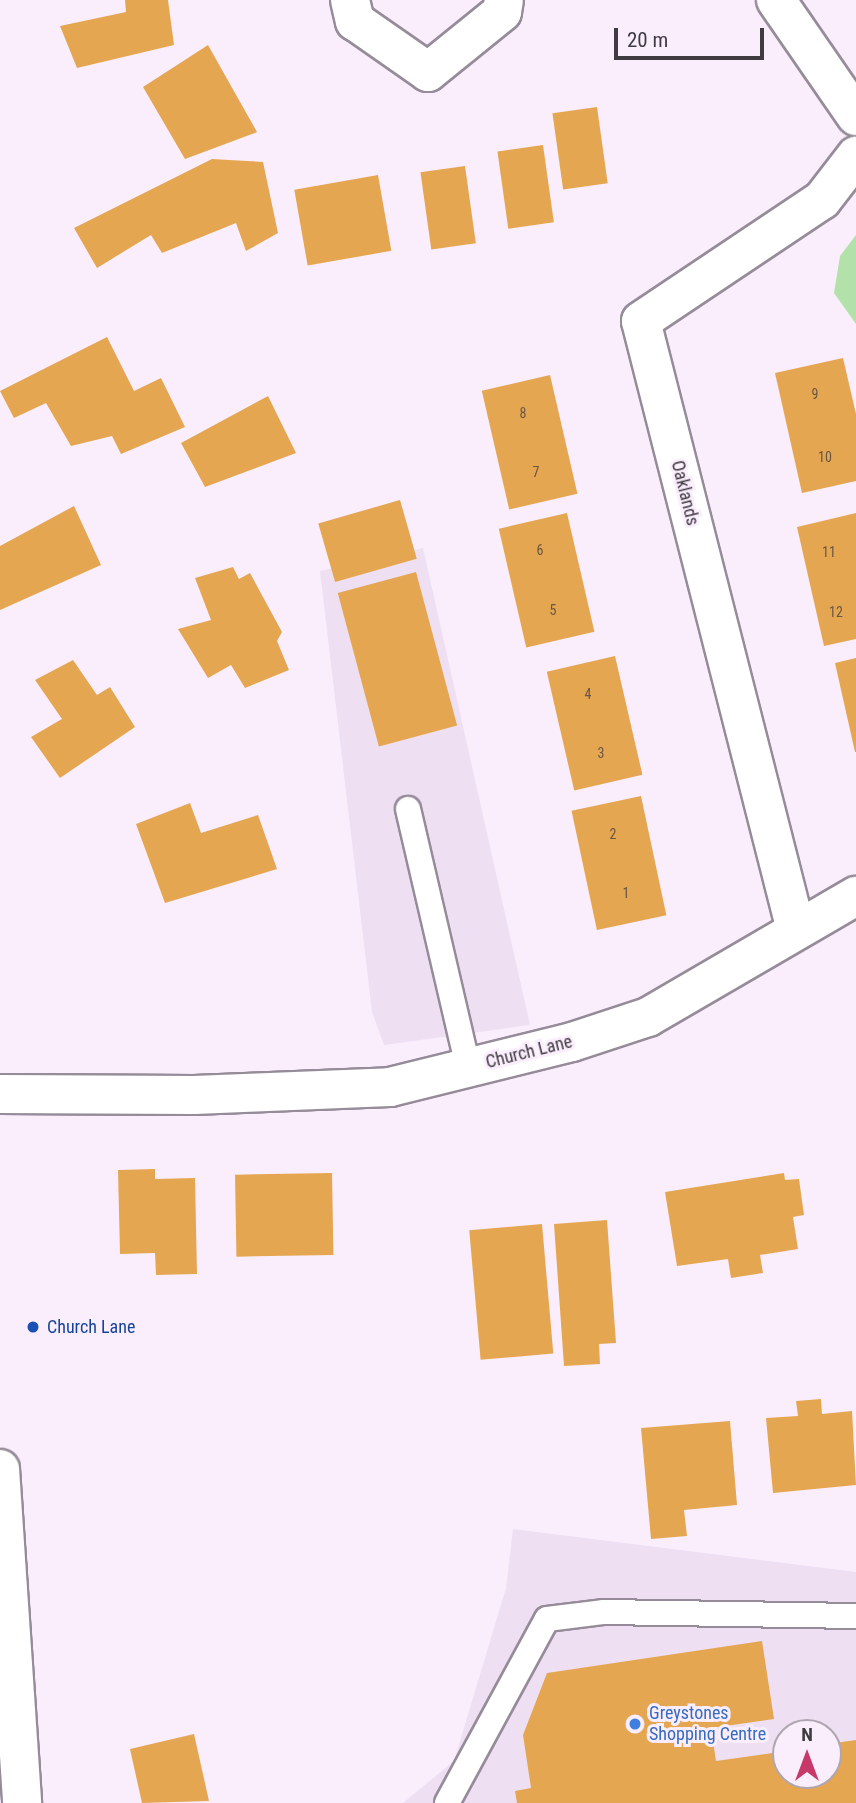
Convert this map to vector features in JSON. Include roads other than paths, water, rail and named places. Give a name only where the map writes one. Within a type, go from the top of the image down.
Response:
[{"type":"street","points":[[351,0],[355,21],[428,72],[502,12],[504,0]]},
{"type":"street","points":[[776,0],[856,116]]},
{"type":"street","name":"Oaklands","points":[[796,930],[641,321],[822,200],[856,156]]},
{"type":"street","name":"Church Lane","points":[[0,1094],[194,1095],[390,1087],[572,1042],[648,1017],[856,895]]},
{"type":"street","points":[[0,1469],[22,1803]]},
{"type":"lane","points":[[408,809],[468,1068]]},
{"type":"lane","points":[[447,1803],[547,1619],[603,1612],[856,1616]]},
{"type":"place","name":"Church Lane","points":[[33,1327]]},
{"type":"place","name":"Greystones Shopping Centre","points":[[635,1724]]}]
